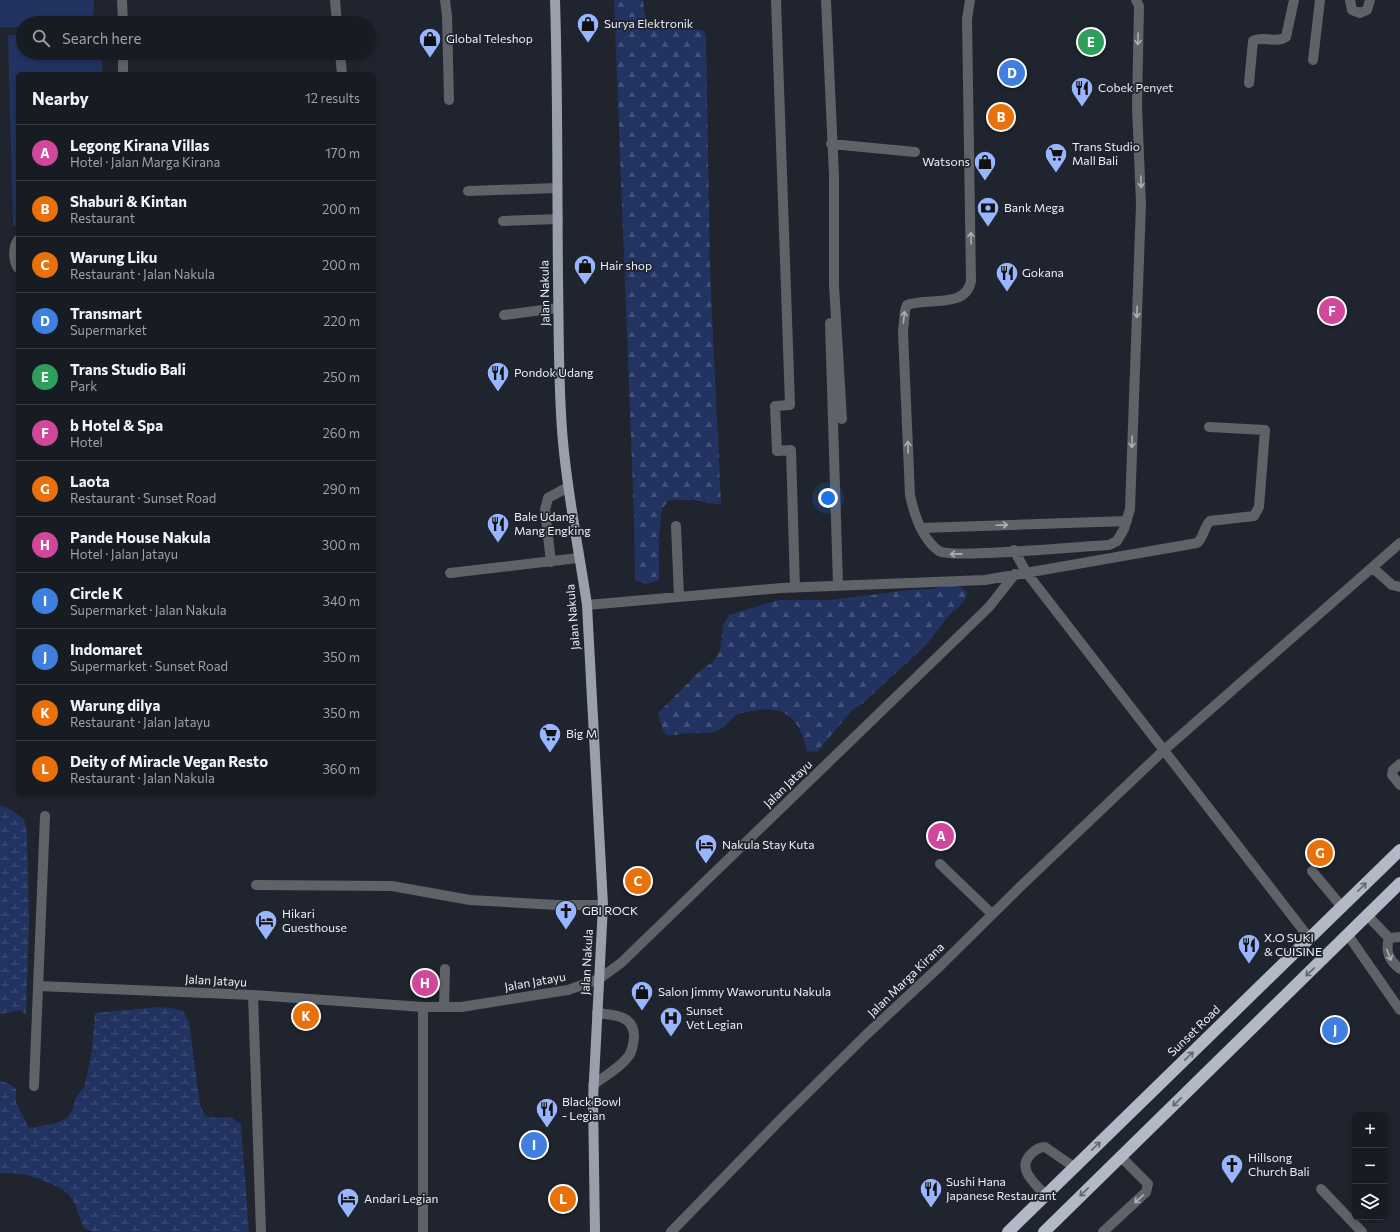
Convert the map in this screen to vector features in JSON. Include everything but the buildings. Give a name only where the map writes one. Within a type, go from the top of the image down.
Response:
[{"type":"highway","name":"Sunset Road","points":[[1008,1232],[1400,850]]},
{"type":"highway","points":[[1044,1232],[1400,884]]},
{"type":"main road","name":"Jalan Nakula","points":[[555,0],[558,98],[556,188],[558,219],[558,308],[563,442],[578,558],[587,605],[603,905],[593,1085],[595,1232]]},
{"type":"street","points":[[122,0],[123,16]]},
{"type":"street","points":[[335,0],[336,16]]},
{"type":"street","points":[[445,0],[447,16],[449,100]]},
{"type":"street","points":[[776,0],[790,405],[775,406],[777,451],[791,450],[795,588]]},
{"type":"street","points":[[826,0],[831,144],[834,176],[834,285],[842,419]]},
{"type":"street","points":[[970,0],[967,19],[970,289],[965,295],[952,300],[915,302],[908,305],[905,311],[903,332],[910,495],[913,513],[931,543],[939,551],[947,554],[995,553],[1014,550],[1109,545],[1117,541],[1127,521],[1130,509],[1141,204],[1137,106],[1139,6],[1136,0]]},
{"type":"street","points":[[1249,83],[1252,41],[1257,39],[1279,41],[1286,37],[1294,0]]},
{"type":"street","points":[[1313,60],[1320,0]]},
{"type":"street","points":[[1350,0],[1352,10],[1360,13],[1367,10],[1370,0]]},
{"type":"street","points":[[123,60],[123,72]]},
{"type":"street","points":[[341,60],[342,72]]},
{"type":"street","points":[[831,144],[914,152]]},
{"type":"street","points":[[468,191],[556,188]]},
{"type":"street","points":[[502,221],[558,219]]},
{"type":"street","points":[[16,243],[16,264]]},
{"type":"street","points":[[835,304],[830,304],[838,585]]},
{"type":"street","points":[[504,315],[558,308]]},
{"type":"street","points":[[587,605],[838,585],[985,580],[1197,544],[1201,540],[1207,524],[1210,521],[1254,516],[1259,508],[1265,430],[1209,427]]},
{"type":"street","points":[[552,562],[545,510],[548,498],[568,487]]},
{"type":"street","points":[[921,528],[1127,521]]},
{"type":"street","points":[[676,526],[679,597]]},
{"type":"street","name":"Jalan Marga Kirana","points":[[671,1232],[816,1084],[1163,751],[1400,543]]},
{"type":"street","points":[[1014,550],[1026,572],[1163,751],[1310,939]]},
{"type":"street","points":[[450,573],[578,558]]},
{"type":"street","points":[[1372,568],[1392,585],[1400,587]]},
{"type":"street","name":"Jalan Jatayu","points":[[38,986],[444,1007],[485,1004],[568,990],[599,979],[622,963],[989,608],[1015,574]]},
{"type":"street","points":[[1400,764],[1393,770],[1392,775],[1400,785]]},
{"type":"street","points":[[34,1086],[45,816]]},
{"type":"street","points":[[940,864],[992,914]]},
{"type":"street","points":[[1312,871],[1342,907]]},
{"type":"street","points":[[256,885],[392,886],[470,900],[557,905],[603,905]]},
{"type":"street","points":[[1368,916],[1388,938],[1387,946],[1389,958],[1400,969]]},
{"type":"street","points":[[1348,935],[1400,1010]]},
{"type":"street","points":[[1388,938],[1400,937]]},
{"type":"street","points":[[444,1007],[445,969]]},
{"type":"street","points":[[253,996],[261,1232]]},
{"type":"street","points":[[423,1007],[423,1232]]},
{"type":"street","points":[[593,1085],[628,1057],[632,1049],[634,1032],[633,1026],[622,1016],[597,1014]]},
{"type":"street","points":[[1045,1195],[1026,1173],[1025,1168],[1027,1158],[1035,1150],[1044,1147],[1074,1167]]},
{"type":"street","points":[[1103,1232],[1149,1188],[1148,1184],[1121,1157]]},
{"type":"street","points":[[1321,1188],[1362,1232]]},
{"type":"green space","points":[[0,0],[94,0],[93,16],[16,16],[16,27],[0,27]]},
{"type":"green space","points":[[614,0],[643,0],[644,11],[649,28],[703,30],[706,36],[710,272],[721,505],[694,500],[669,500],[662,509],[659,537],[659,580],[647,584],[635,580],[634,515]]},
{"type":"green space","points":[[16,34],[16,60],[102,60],[102,72],[16,72],[16,226],[13,226],[8,35]]},
{"type":"green space","points":[[946,585],[959,585],[968,594],[960,606],[950,614],[926,645],[863,703],[852,710],[817,752],[807,751],[804,740],[796,723],[783,712],[774,710],[765,709],[738,714],[722,729],[713,732],[667,735],[663,731],[658,713],[702,669],[713,662],[720,651],[723,626],[729,615],[778,600],[831,600],[908,590],[933,589]]},
{"type":"green space","points":[[0,805],[6,807],[24,819],[27,834],[29,921],[26,1014],[20,1010],[0,1014]]},
{"type":"green space","points":[[157,1007],[183,1011],[189,1022],[200,1105],[205,1116],[217,1118],[230,1117],[241,1124],[249,1232],[94,1232],[84,1228],[71,1197],[62,1189],[45,1181],[26,1175],[16,1173],[0,1174],[0,1080],[16,1089],[16,1103],[29,1128],[54,1124],[66,1119],[73,1109],[76,1097],[84,1087],[92,1051],[95,1013]]},
{"type":"place","name":"Trans Studio Bali","points":[[1091,42]]},
{"type":"place","name":"Surya Elektronik","points":[[588,44]]},
{"type":"place","name":"Global Teleshop","points":[[430,58]]},
{"type":"place","name":"Transmart","points":[[1012,73]]},
{"type":"place","name":"Cobek Penyet","points":[[1082,108]]},
{"type":"place","name":"Shaburi & Kintan","points":[[1001,117]]},
{"type":"place","name":"Trans Studio Mall Bali","points":[[1056,174]]},
{"type":"place","name":"Watsons","points":[[985,182]]},
{"type":"place","name":"Bank Mega","points":[[988,228]]},
{"type":"place","name":"Hair shop","points":[[585,286]]},
{"type":"place","name":"Gokana","points":[[1007,292]]},
{"type":"place","name":"b Hotel & Spa","points":[[1332,311]]},
{"type":"place","name":"Pondok Udang","points":[[498,392]]},
{"type":"place","name":"Bale Udang Mang Engking","points":[[498,544]]},
{"type":"place","name":"Big M","points":[[550,754]]},
{"type":"place","name":"Legong Kirana Villas","points":[[941,836]]},
{"type":"place","name":"Laota","points":[[1320,853]]},
{"type":"place","name":"Nakula Stay Kuta","points":[[706,864]]},
{"type":"place","name":"Warung Liku","points":[[638,881]]},
{"type":"place","name":"GBI ROCK","points":[[566,930]]},
{"type":"place","name":"Hikari Guesthouse","points":[[266,940]]},
{"type":"place","name":"X.O SUKI & CUISINE","points":[[1249,964]]},
{"type":"place","name":"Pande House Nakula","points":[[425,983]]},
{"type":"place","name":"Salon Jimmy Waworuntu Nakula","points":[[642,1012]]},
{"type":"place","name":"Warung dilya","points":[[306,1016]]},
{"type":"place","name":"Indomaret","points":[[1335,1030]]},
{"type":"place","name":"Sunset Vet Legian","points":[[671,1038]]},
{"type":"place","name":"Black Bowl - Legian","points":[[547,1128]]},
{"type":"place","name":"Circle K","points":[[534,1145]]},
{"type":"place","name":"Hillsong Church Bali","points":[[1232,1184]]},
{"type":"place","name":"Deity of Miracle Vegan Resto","points":[[563,1199]]},
{"type":"place","name":"Sushi Hana Japanese Restaurant","points":[[931,1208]]},
{"type":"place","name":"Andari Legian","points":[[348,1218]]}]
